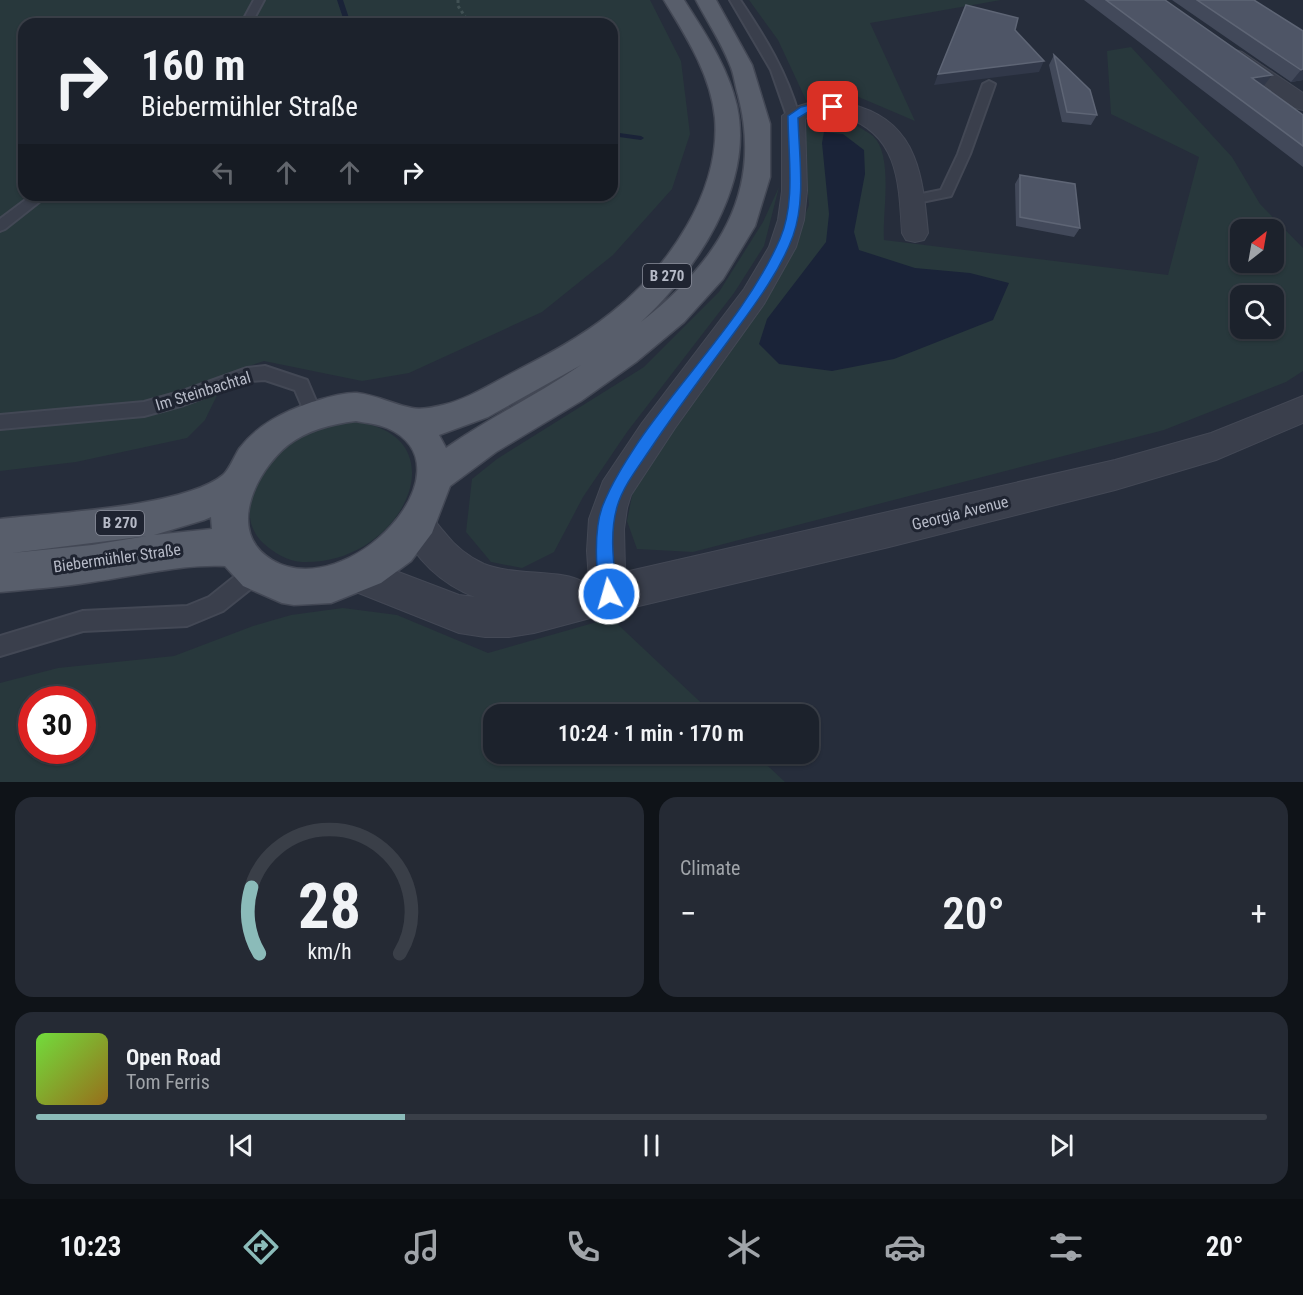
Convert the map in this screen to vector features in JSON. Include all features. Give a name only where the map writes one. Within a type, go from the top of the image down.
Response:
[{"type":"main road","name":"B 270","points":[[410,423],[442,420],[469,410],[557,364],[594,341],[624,320],[653,292],[674,268],[690,243],[709,207],[721,173],[726,146],[727,119],[705,56],[675,0]]},
{"type":"main road","name":"B 270","points":[[435,477],[471,449],[602,369],[667,320],[700,289],[736,234],[748,212],[755,189],[759,165],[758,120],[746,74],[726,33],[706,0]]},
{"type":"main road","points":[[356,407],[376,408],[410,423],[428,446],[434,460],[435,477],[430,501],[418,526],[387,559],[359,575],[321,586],[303,587],[269,580],[245,560],[231,537],[229,512],[235,487],[245,468],[275,436],[314,415],[356,407]]},
{"type":"main road","name":"Biebermühler Straße","points":[[0,537],[153,518],[204,503],[235,487]]},
{"type":"main road","name":"Biebermühler Straße","points":[[0,573],[89,564],[178,549],[212,546],[245,560]]},
{"type":"street","points":[[1222,46],[1303,103]]},
{"type":"street","points":[[609,594],[604,544],[609,507],[625,476],[654,431],[750,303],[772,267],[787,236],[794,204],[793,116],[818,106],[833,107],[867,117],[893,137],[904,158],[912,200],[915,233]]},
{"type":"street","name":"Georgia Avenue","points":[[359,575],[459,614],[485,618],[509,618],[534,614],[609,594],[877,533],[1115,475],[1216,446],[1303,409]]},
{"type":"street","name":"Georgia Avenue","points":[[418,526],[436,552],[450,565],[476,580],[501,589],[532,594],[609,594]]},
{"type":"lane","points":[[250,18],[259,0]]},
{"type":"lane","points":[[735,0],[766,44],[781,75],[793,116]]},
{"type":"lane","points":[[912,200],[946,193],[964,154],[989,84]]},
{"type":"lane","points":[[0,226],[33,201]]},
{"type":"lane","name":"Im Steinbachtal","points":[[0,422],[144,409],[184,398],[247,375],[265,373],[301,385],[314,415]]},
{"type":"lane","points":[[0,646],[83,621],[188,616],[216,604],[240,587],[245,560]]},
{"type":"path","points":[[458,0],[458,6],[466,18]]},
{"type":"shaded area","points":[[0,0],[650,0],[681,61],[690,134],[672,189],[613,255],[542,312],[409,373],[362,381],[264,361],[228,373],[205,420],[187,438],[76,462],[0,471]]},
{"type":"shaded area","points":[[749,0],[1001,0],[870,23],[915,121],[854,95],[806,100],[778,40]]},
{"type":"shaded area","points":[[1131,47],[1232,157],[1260,204],[1275,219],[1230,219],[1230,273],[1284,273],[1284,229],[1303,248],[1303,371],[1286,382],[1164,430],[693,552],[637,549],[627,521],[634,486],[777,283],[809,205],[802,138],[809,120],[840,118],[873,136],[879,145],[883,157],[886,185],[884,240],[1168,275],[1199,157],[1111,114],[1107,51]]},
{"type":"shaded area","points":[[779,187],[764,246],[734,293],[627,432],[583,497],[554,552],[522,568],[491,562],[466,532],[472,479],[497,459],[644,367],[719,292],[763,222]]},
{"type":"shaded area","points":[[346,421],[383,429],[404,447],[412,470],[408,496],[393,521],[369,543],[338,557],[302,562],[284,557],[269,548],[257,536],[251,523],[252,494],[258,480],[277,454],[293,439]]},
{"type":"shaded area","points":[[343,608],[397,615],[488,653],[611,618],[702,704],[483,704],[483,764],[766,764],[785,782],[0,782],[0,683],[58,668],[174,656],[253,626],[291,615]]},
{"type":"water","points":[[824,132],[843,134],[864,150],[865,174],[854,232],[859,250],[915,268],[970,273],[1009,283],[993,320],[894,359],[832,371],[779,364],[759,344],[767,319],[826,242],[829,214],[822,143]]},
{"type":"building","points":[[1106,0],[1165,0],[1272,75],[1252,78],[1303,115],[1303,146]]},
{"type":"building","points":[[1197,0],[1254,0],[1303,31],[1303,69],[1301,70]]},
{"type":"building","points":[[966,5],[1018,18],[1015,30],[1044,61],[938,74]]},
{"type":"building","points":[[1054,55],[1090,90],[1097,115],[1067,112]]},
{"type":"building","points":[[1020,175],[1075,184],[1080,228],[1020,217]]},
{"type":"waterway","points":[[340,0],[346,18]]},
{"type":"waterway","points":[[618,135],[641,138]]},
{"type":"route","points":[[609,594],[604,544],[609,507],[625,476],[654,431],[750,303],[772,267],[787,236],[793,214],[793,116],[818,106],[833,107]]}]
